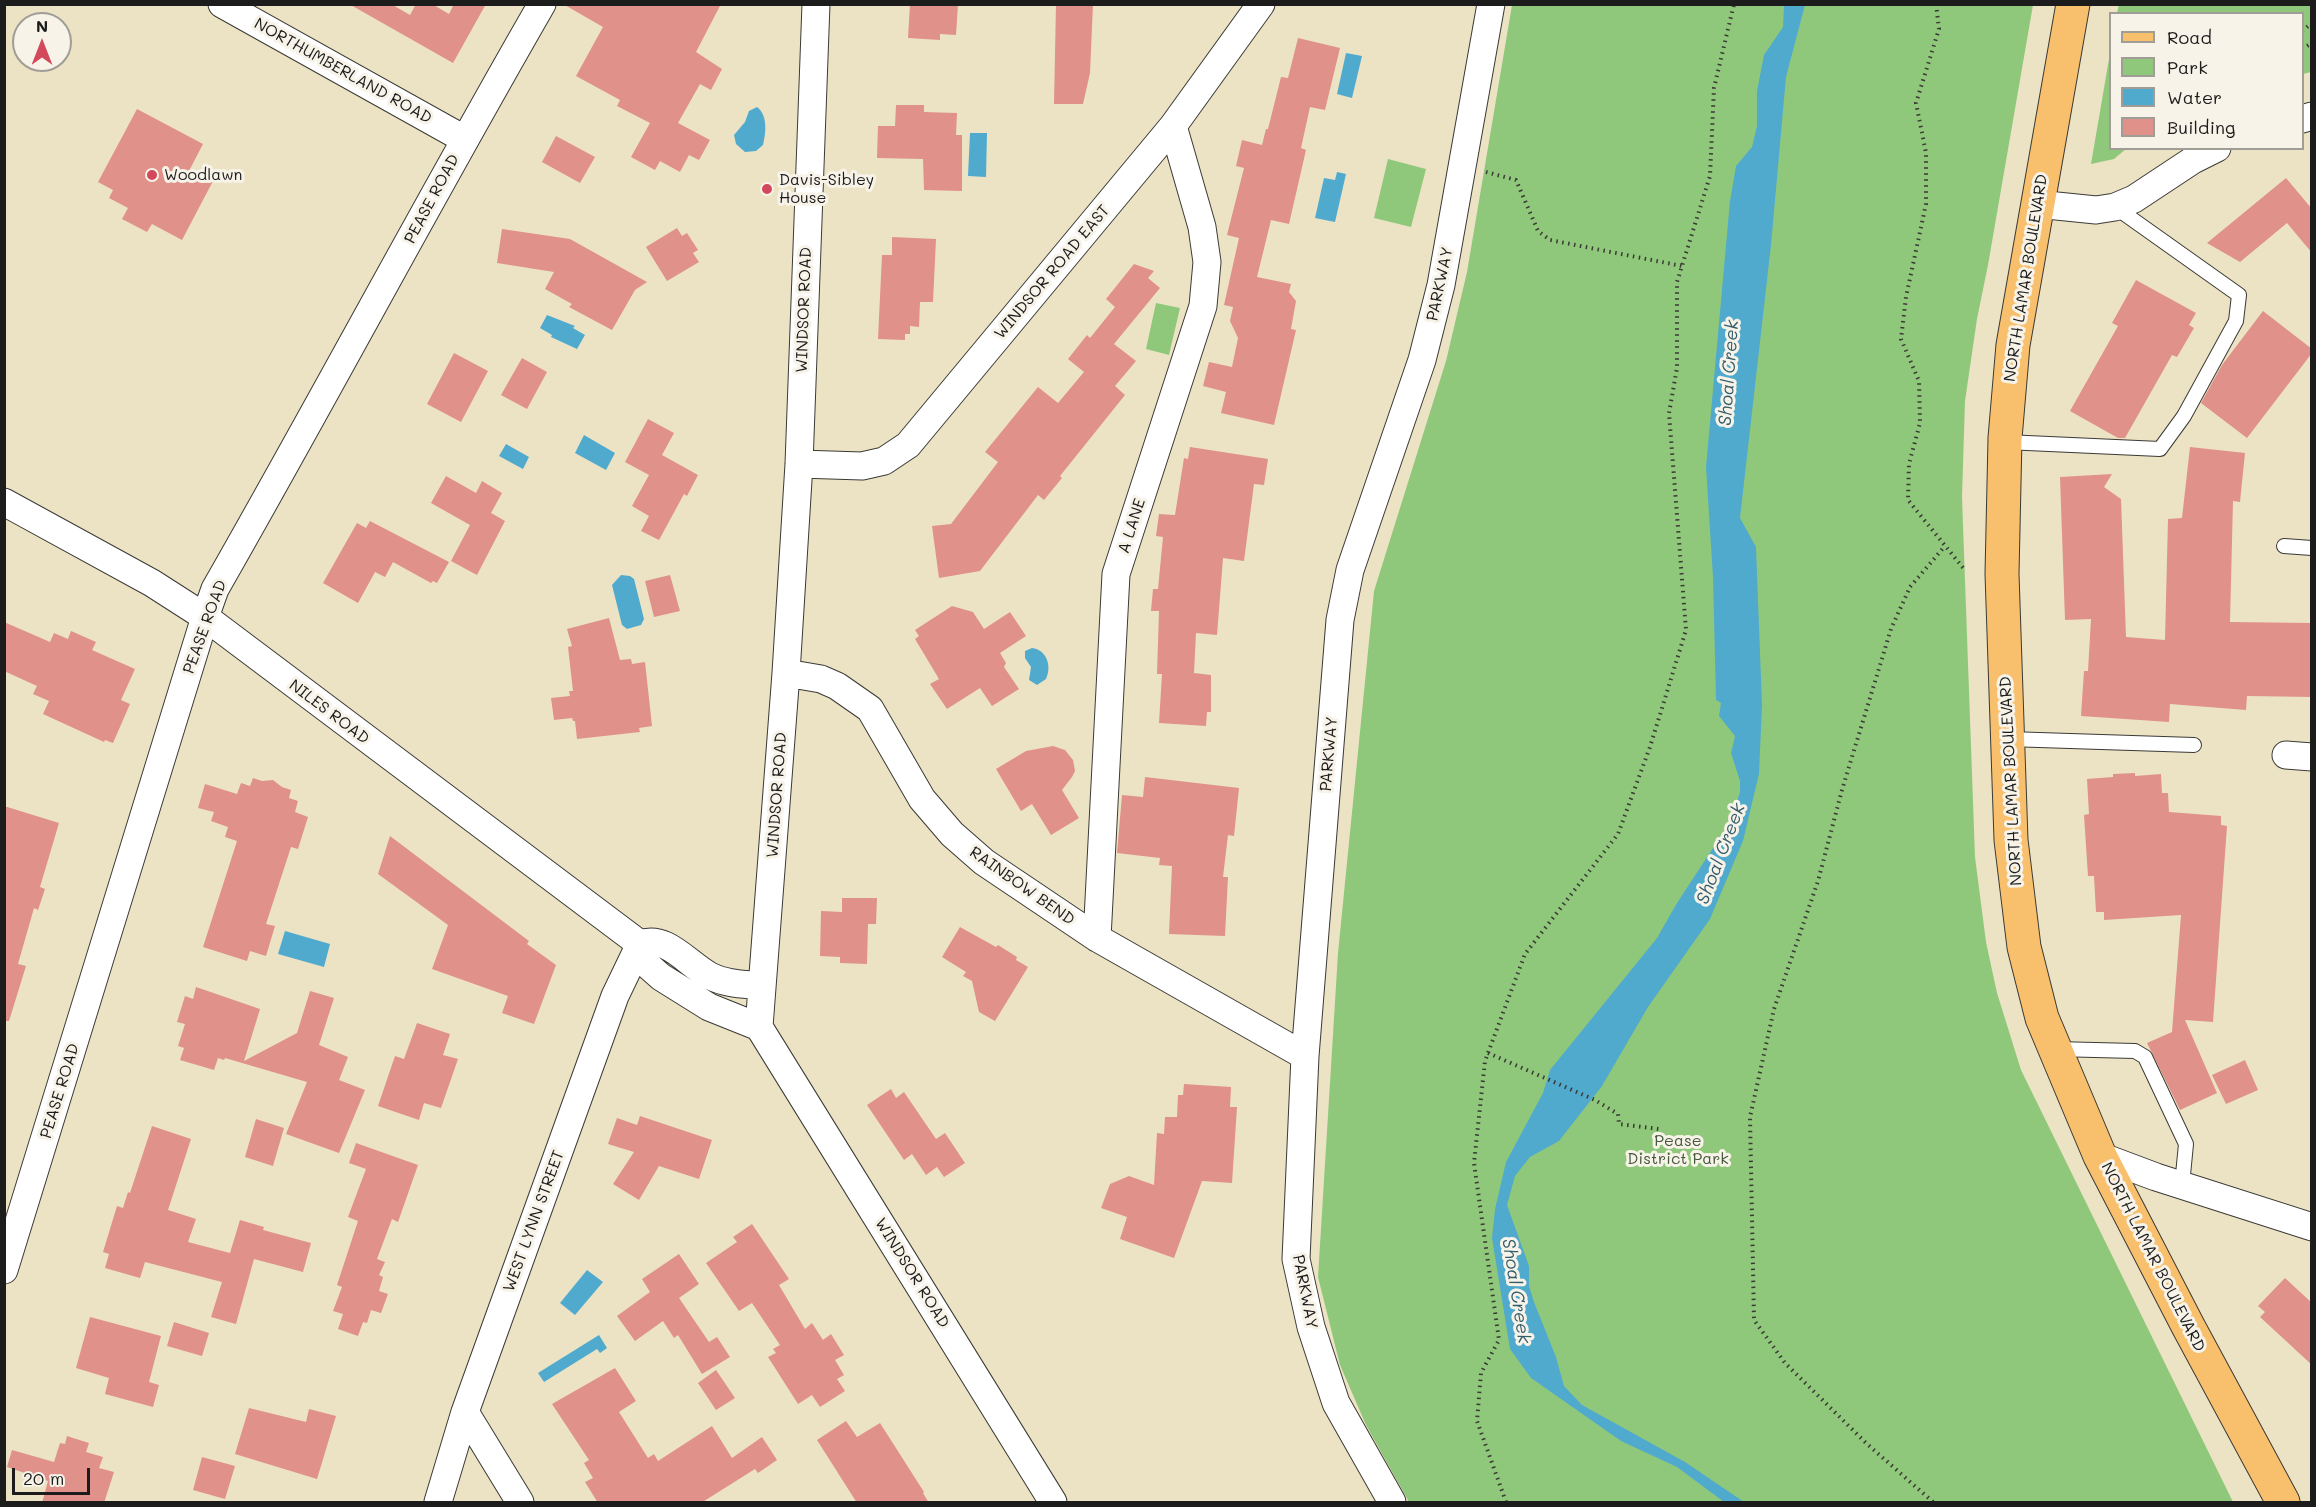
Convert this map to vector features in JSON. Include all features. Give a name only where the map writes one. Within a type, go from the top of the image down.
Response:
[{"type":"main road","name":"NORTH LAMAR BOULEVARD","points":[[2073,4],[2013,345],[2005,442],[2002,574],[2011,840],[2024,947],[2042,1018],[2100,1156],[2283,1503]]},
{"type":"street","name":"NORTHUMBERLAND ROAD","points":[[222,4],[464,139]]},
{"type":"street","name":"PEASE ROAD","points":[[4,1270],[215,590],[312,420],[464,139],[542,4]]},
{"type":"street","name":"WINDSOR ROAD","points":[[816,4],[799,464],[786,673],[759,1027],[1053,1503]]},
{"type":"street","name":"WINDSOR ROAD EAST","points":[[799,464],[862,466],[884,461],[908,445],[1173,126],[1261,4]]},
{"type":"street","name":"PARKWAY","points":[[1392,1503],[1336,1403],[1311,1327],[1296,1259],[1305,1056],[1344,600],[1350,570],[1422,360],[1441,285],[1491,4]]},
{"type":"street","name":"A LANE","points":[[1097,938],[1116,574],[1203,306],[1207,262],[1202,227],[1173,126]]},
{"type":"street","points":[[2037,204],[2096,210],[2115,207],[2134,199],[2193,160],[2213,150]]},
{"type":"street","name":"NILES ROAD","points":[[4,502],[133,572],[205,617],[640,944],[640,954],[644,962],[661,977],[709,1007],[759,1027]]},
{"type":"street","name":"RAINBOW BEND","points":[[786,673],[821,679],[837,686],[870,709],[922,799],[952,834],[984,862],[1097,938],[1305,1056]]},
{"type":"street","points":[[640,944],[649,940],[665,944],[709,975],[720,980],[762,986]]},
{"type":"street","name":"WEST LYNN STREET","points":[[438,1503],[465,1412],[615,996],[640,944]]},
{"type":"street","points":[[2100,1156],[2312,1227]]},
{"type":"street","points":[[465,1412],[520,1503]]},
{"type":"lane","points":[[2005,442],[2160,449],[2184,416],[2236,321],[2239,295],[2115,207]]},
{"type":"lane","points":[[2284,546],[2312,548]]},
{"type":"lane","points":[[2008,739],[2194,745]]},
{"type":"lane","points":[[2054,1049],[2135,1051],[2145,1057],[2186,1144],[2182,1185]]},
{"type":"path","points":[[1506,1503],[1477,1421],[1481,1373],[1499,1340],[1474,1163],[1485,1061],[1525,954],[1618,834],[1650,747],[1686,630],[1669,413],[1677,368],[1677,282],[1710,176],[1714,88],[1734,4]]},
{"type":"path","points":[[1936,4],[1939,29],[1916,103],[1926,153],[1926,204],[1906,297],[1901,339],[1919,381],[1920,423],[1909,464],[1908,500],[1964,569]]},
{"type":"path","points":[[1463,168],[1516,180],[1538,231],[1550,240],[1682,266]]},
{"type":"path","points":[[1932,1503],[1866,1443],[1785,1363],[1754,1320],[1750,1117],[1774,1009],[1818,881],[1842,790],[1891,629],[1910,587],[1945,546]]},
{"type":"path","points":[[1488,1053],[1595,1100],[1618,1114],[1619,1124],[1659,1129]]},
{"type":"green space","points":[[2119,4],[2311,5],[2311,72],[2304,74],[2304,12],[2117,12]]},
{"type":"green space","name":"Pease District Park","points":[[1512,5],[2033,5],[1977,319],[1965,401],[1962,497],[1975,857],[1986,942],[1997,993],[2021,1070],[2233,1502],[1409,1502],[1366,1425],[1340,1365],[1318,1277],[1338,953],[1374,591],[1446,361],[1467,272]]},
{"type":"green space","points":[[2109,59],[2109,150],[2125,150],[2114,159],[2091,164]]},
{"type":"green space","points":[[1388,159],[1426,169],[1411,227],[1374,218]]},
{"type":"green space","points":[[1156,303],[1180,308],[1169,355],[1146,349]]},
{"type":"water","name":"Shoal Creek","points":[[1784,5],[1805,5],[1786,77],[1771,245],[1740,518],[1756,547],[1762,705],[1759,774],[1743,841],[1710,919],[1648,1007],[1602,1086],[1559,1141],[1530,1157],[1515,1176],[1507,1205],[1529,1266],[1529,1286],[1534,1302],[1556,1357],[1564,1386],[1582,1405],[1685,1462],[1744,1502],[1724,1502],[1677,1467],[1621,1441],[1531,1378],[1510,1349],[1492,1238],[1495,1209],[1506,1162],[1543,1093],[1550,1070],[1657,938],[1730,822],[1740,792],[1740,781],[1731,753],[1735,736],[1719,716],[1721,703],[1716,700],[1713,577],[1706,467],[1730,201],[1736,166],[1752,147],[1757,126],[1757,91],[1764,55],[1783,27]]},
{"type":"water","points":[[1346,53],[1362,56],[1352,98],[1337,94]]},
{"type":"water","points":[[757,107],[765,119],[763,145],[756,151],[745,152],[736,144],[734,135],[745,122],[749,111]]},
{"type":"water","points":[[970,133],[987,133],[986,177],[968,176]]},
{"type":"water","points":[[1337,172],[1346,174],[1335,222],[1315,218],[1324,178],[1335,180]]},
{"type":"water","points":[[547,315],[575,326],[573,328],[585,335],[577,349],[551,337],[552,335],[540,328]]},
{"type":"water","points":[[584,435],[615,453],[606,470],[575,453]]},
{"type":"water","points":[[506,444],[529,457],[523,469],[499,456]]},
{"type":"water","points":[[621,575],[634,579],[644,619],[641,625],[627,629],[622,625],[612,585]]},
{"type":"water","points":[[1032,648],[1045,655],[1048,664],[1046,679],[1037,685],[1029,680],[1031,667],[1025,658],[1025,651]]},
{"type":"water","points":[[285,931],[330,944],[324,967],[278,954]]},
{"type":"water","points":[[587,1270],[603,1282],[575,1315],[560,1303]]},
{"type":"water","points":[[599,1335],[607,1348],[600,1353],[597,1349],[544,1382],[538,1373]]},
{"type":"building","points":[[349,4],[391,4],[410,15],[416,4],[432,4],[449,14],[454,4],[486,4],[453,63]]},
{"type":"building","points":[[563,4],[721,4],[696,52],[722,69],[711,90],[700,84],[678,123],[710,140],[699,160],[689,155],[680,172],[660,161],[655,170],[631,157],[650,123],[617,106],[620,100],[576,76],[603,27]]},
{"type":"building","points":[[910,4],[958,4],[956,35],[940,34],[940,40],[908,38]]},
{"type":"building","points":[[1056,4],[1093,4],[1090,73],[1083,104],[1054,104]]},
{"type":"building","points":[[1298,38],[1340,48],[1325,110],[1310,107],[1301,148],[1306,150],[1289,224],[1271,220],[1257,277],[1291,284],[1289,292],[1296,301],[1291,329],[1296,330],[1274,425],[1221,413],[1226,392],[1203,386],[1209,362],[1232,367],[1238,338],[1230,321],[1233,307],[1224,305],[1239,238],[1227,235],[1244,168],[1236,166],[1242,140],[1262,145],[1281,77],[1288,78]]},
{"type":"building","points":[[896,105],[924,105],[924,112],[957,113],[956,135],[962,135],[962,191],[924,190],[923,159],[877,158],[878,126],[895,126]]},
{"type":"building","name":"Woodlawn","points":[[137,109],[203,144],[190,169],[213,181],[182,240],[152,224],[147,232],[122,219],[128,208],[109,198],[113,190],[98,182]]},
{"type":"building","points":[[556,136],[595,157],[580,183],[542,162]]},
{"type":"building","points":[[2286,178],[2312,209],[2312,253],[2287,223],[2240,262],[2207,243]]},
{"type":"building","points":[[677,228],[682,236],[687,233],[698,250],[693,253],[699,262],[667,281],[646,247]]},
{"type":"building","points":[[502,229],[570,239],[647,282],[635,290],[612,330],[569,307],[572,304],[545,289],[554,272],[497,263]]},
{"type":"building","points":[[892,237],[936,239],[933,302],[920,302],[919,327],[910,326],[910,334],[905,334],[905,340],[878,339],[882,255],[892,255]]},
{"type":"building","points":[[1134,264],[1154,271],[1148,278],[1160,288],[1114,344],[1136,361],[1115,386],[1125,395],[1060,476],[1062,478],[1044,500],[1038,495],[980,571],[939,578],[932,526],[951,524],[998,462],[985,452],[1038,387],[1058,403],[1084,372],[1068,359],[1087,335],[1090,338],[1115,307],[1106,299]]},
{"type":"building","points":[[2136,280],[2196,313],[2189,325],[2194,328],[2177,357],[2172,355],[2125,438],[2118,438],[2070,411],[2118,326],[2112,323]]},
{"type":"building","points":[[2263,311],[2312,349],[2312,353],[2247,438],[2201,403],[2222,365]]},
{"type":"building","points":[[454,353],[488,371],[461,422],[427,404]]},
{"type":"building","points":[[522,358],[547,372],[527,409],[501,395]]},
{"type":"building","points":[[648,419],[674,433],[662,455],[698,475],[687,496],[684,494],[659,540],[641,531],[649,516],[632,506],[649,475],[625,462]]},
{"type":"building","points":[[1190,447],[1268,459],[1264,485],[1254,484],[1244,561],[1223,558],[1217,635],[1196,633],[1194,673],[1211,675],[1211,712],[1207,712],[1206,726],[1159,723],[1162,674],[1157,674],[1159,611],[1151,611],[1153,589],[1158,589],[1163,537],[1156,536],[1159,514],[1175,515],[1184,458],[1188,459]]},
{"type":"building","points":[[2190,447],[2245,453],[2240,502],[2233,501],[2230,622],[2312,623],[2312,697],[2247,696],[2246,710],[2170,704],[2169,722],[2081,716],[2084,671],[2088,671],[2091,619],[2065,620],[2060,477],[2112,474],[2104,487],[2121,499],[2126,637],[2165,640],[2168,519],[2182,518]]},
{"type":"building","points":[[446,476],[476,493],[482,481],[502,493],[491,513],[505,521],[477,575],[451,561],[470,525],[431,503]]},
{"type":"building","points":[[370,521],[449,562],[437,583],[433,581],[431,583],[393,562],[385,577],[375,572],[358,603],[323,583],[357,523],[366,528]]},
{"type":"building","points":[[670,575],[680,611],[654,617],[645,581]]},
{"type":"building","points":[[952,606],[973,612],[984,629],[1010,612],[1026,636],[1000,653],[1006,663],[1004,667],[1019,689],[992,706],[980,688],[947,709],[930,684],[939,679],[915,639],[919,636],[915,630]]},
{"type":"building","points":[[609,618],[620,660],[631,659],[632,664],[645,662],[652,726],[639,728],[640,732],[577,739],[575,721],[572,718],[554,720],[551,698],[570,696],[569,691],[573,691],[568,647],[572,646],[567,629]]},
{"type":"building","points":[[4,622],[50,642],[54,633],[68,639],[71,631],[96,642],[92,650],[135,669],[121,700],[130,704],[113,743],[105,740],[104,742],[43,714],[49,701],[33,694],[37,686],[4,671]]},
{"type":"building","points":[[1053,746],[1065,750],[1073,760],[1075,771],[1062,790],[1079,818],[1051,835],[1032,804],[1021,811],[996,769],[1026,751]]},
{"type":"building","points":[[2135,773],[2135,776],[2161,774],[2162,793],[2168,793],[2169,812],[2221,816],[2221,825],[2227,826],[2213,1022],[2185,1020],[2217,1093],[2180,1110],[2147,1043],[2172,1032],[2181,915],[2104,920],[2104,912],[2096,912],[2094,876],[2088,876],[2084,815],[2089,814],[2087,779]]},
{"type":"building","points":[[1145,777],[1239,788],[1234,836],[1228,835],[1223,877],[1228,877],[1225,936],[1169,934],[1172,866],[1159,865],[1160,858],[1117,853],[1122,795],[1143,797]]},
{"type":"building","points":[[253,778],[262,781],[273,780],[291,790],[289,798],[298,801],[295,812],[308,817],[298,849],[291,847],[266,924],[275,926],[266,956],[250,951],[247,961],[203,947],[237,841],[225,837],[228,827],[211,821],[214,812],[198,808],[205,784],[237,794],[241,783],[250,786]]},
{"type":"building","points":[[4,806],[59,823],[40,887],[45,889],[38,910],[34,908],[18,964],[26,966],[9,1021],[4,1021]]},
{"type":"building","points":[[390,836],[529,941],[527,944],[556,965],[534,1024],[502,1013],[508,996],[432,969],[448,925],[378,874]]},
{"type":"building","points":[[842,898],[877,898],[876,924],[868,924],[867,964],[840,963],[840,957],[820,956],[821,911],[842,912]]},
{"type":"building","points":[[960,927],[996,947],[998,945],[1028,967],[995,1021],[979,1012],[972,981],[963,976],[966,972],[942,957]]},
{"type":"building","points":[[196,987],[260,1009],[244,1061],[297,1033],[310,991],[334,998],[319,1045],[348,1057],[339,1080],[365,1090],[339,1153],[286,1134],[307,1082],[225,1058],[224,1060],[218,1058],[214,1070],[180,1060],[184,1048],[178,1046],[185,1024],[177,1022],[185,996],[193,999]]},
{"type":"building","points":[[417,1023],[450,1034],[443,1055],[458,1059],[441,1108],[424,1103],[419,1120],[378,1106],[395,1056],[404,1059]]},
{"type":"building","points":[[2245,1060],[2258,1090],[2226,1104],[2212,1075]]},
{"type":"building","points":[[1184,1084],[1231,1087],[1230,1107],[1237,1107],[1232,1183],[1202,1181],[1174,1258],[1120,1239],[1127,1217],[1101,1208],[1110,1184],[1129,1176],[1154,1185],[1157,1133],[1164,1134],[1165,1117],[1177,1117],[1178,1095],[1183,1095]]},
{"type":"building","points":[[891,1089],[896,1098],[904,1092],[936,1139],[945,1133],[965,1163],[944,1177],[937,1167],[926,1175],[912,1154],[904,1160],[867,1105]]},
{"type":"building","points":[[640,1116],[712,1140],[699,1179],[659,1166],[639,1200],[613,1184],[634,1152],[608,1144],[617,1118],[637,1125]]},
{"type":"building","points":[[256,1119],[284,1128],[273,1166],[245,1157]]},
{"type":"building","points":[[152,1126],[191,1139],[168,1210],[196,1219],[188,1242],[230,1253],[240,1220],[264,1227],[263,1230],[311,1243],[303,1272],[254,1259],[236,1324],[211,1317],[222,1282],[145,1262],[140,1278],[105,1268],[109,1254],[103,1252],[117,1206],[123,1208],[128,1192],[130,1193]]},
{"type":"building","points":[[356,1143],[418,1165],[398,1222],[392,1219],[377,1259],[385,1262],[379,1275],[383,1277],[379,1291],[388,1294],[381,1313],[371,1310],[367,1323],[363,1322],[358,1336],[338,1329],[343,1314],[333,1311],[342,1287],[337,1285],[358,1221],[348,1217],[366,1169],[349,1163]]},
{"type":"building","points":[[752,1224],[789,1279],[779,1285],[805,1329],[812,1323],[823,1340],[831,1334],[844,1355],[835,1360],[844,1375],[837,1379],[845,1391],[820,1407],[812,1395],[798,1404],[768,1357],[776,1353],[773,1349],[780,1345],[752,1303],[739,1311],[706,1263],[737,1242],[733,1237]]},
{"type":"building","points":[[679,1254],[699,1284],[679,1298],[709,1342],[717,1337],[730,1357],[702,1374],[678,1335],[674,1338],[663,1321],[635,1341],[617,1316],[650,1292],[642,1279]]},
{"type":"building","points":[[2285,1278],[2312,1303],[2312,1365],[2260,1317],[2265,1312],[2258,1306]]},
{"type":"building","points":[[90,1317],[161,1336],[149,1382],[159,1385],[153,1407],[105,1394],[109,1378],[76,1368]]},
{"type":"building","points":[[174,1322],[209,1333],[202,1356],[167,1346]]},
{"type":"building","points":[[615,1368],[636,1401],[619,1412],[648,1458],[654,1454],[658,1461],[712,1426],[732,1458],[762,1437],[777,1460],[758,1473],[755,1469],[701,1503],[598,1503],[585,1482],[593,1478],[584,1463],[589,1460],[552,1404]]},
{"type":"building","points":[[716,1370],[735,1398],[716,1410],[698,1383]]},
{"type":"building","points":[[249,1408],[306,1422],[309,1409],[336,1416],[317,1479],[235,1454]]},
{"type":"building","points":[[846,1421],[857,1437],[880,1423],[929,1503],[857,1503],[817,1440]]},
{"type":"building","points":[[67,1436],[89,1443],[86,1452],[103,1457],[99,1468],[114,1472],[104,1503],[42,1503],[48,1481],[7,1467],[12,1450],[54,1462],[60,1443],[65,1444]]},
{"type":"building","points":[[202,1457],[235,1466],[225,1499],[193,1490]]},
{"type":"place","name":"Woodlawn","points":[[152,175]]},
{"type":"place","name":"Davis-Sibley House","points":[[767,189]]}]
